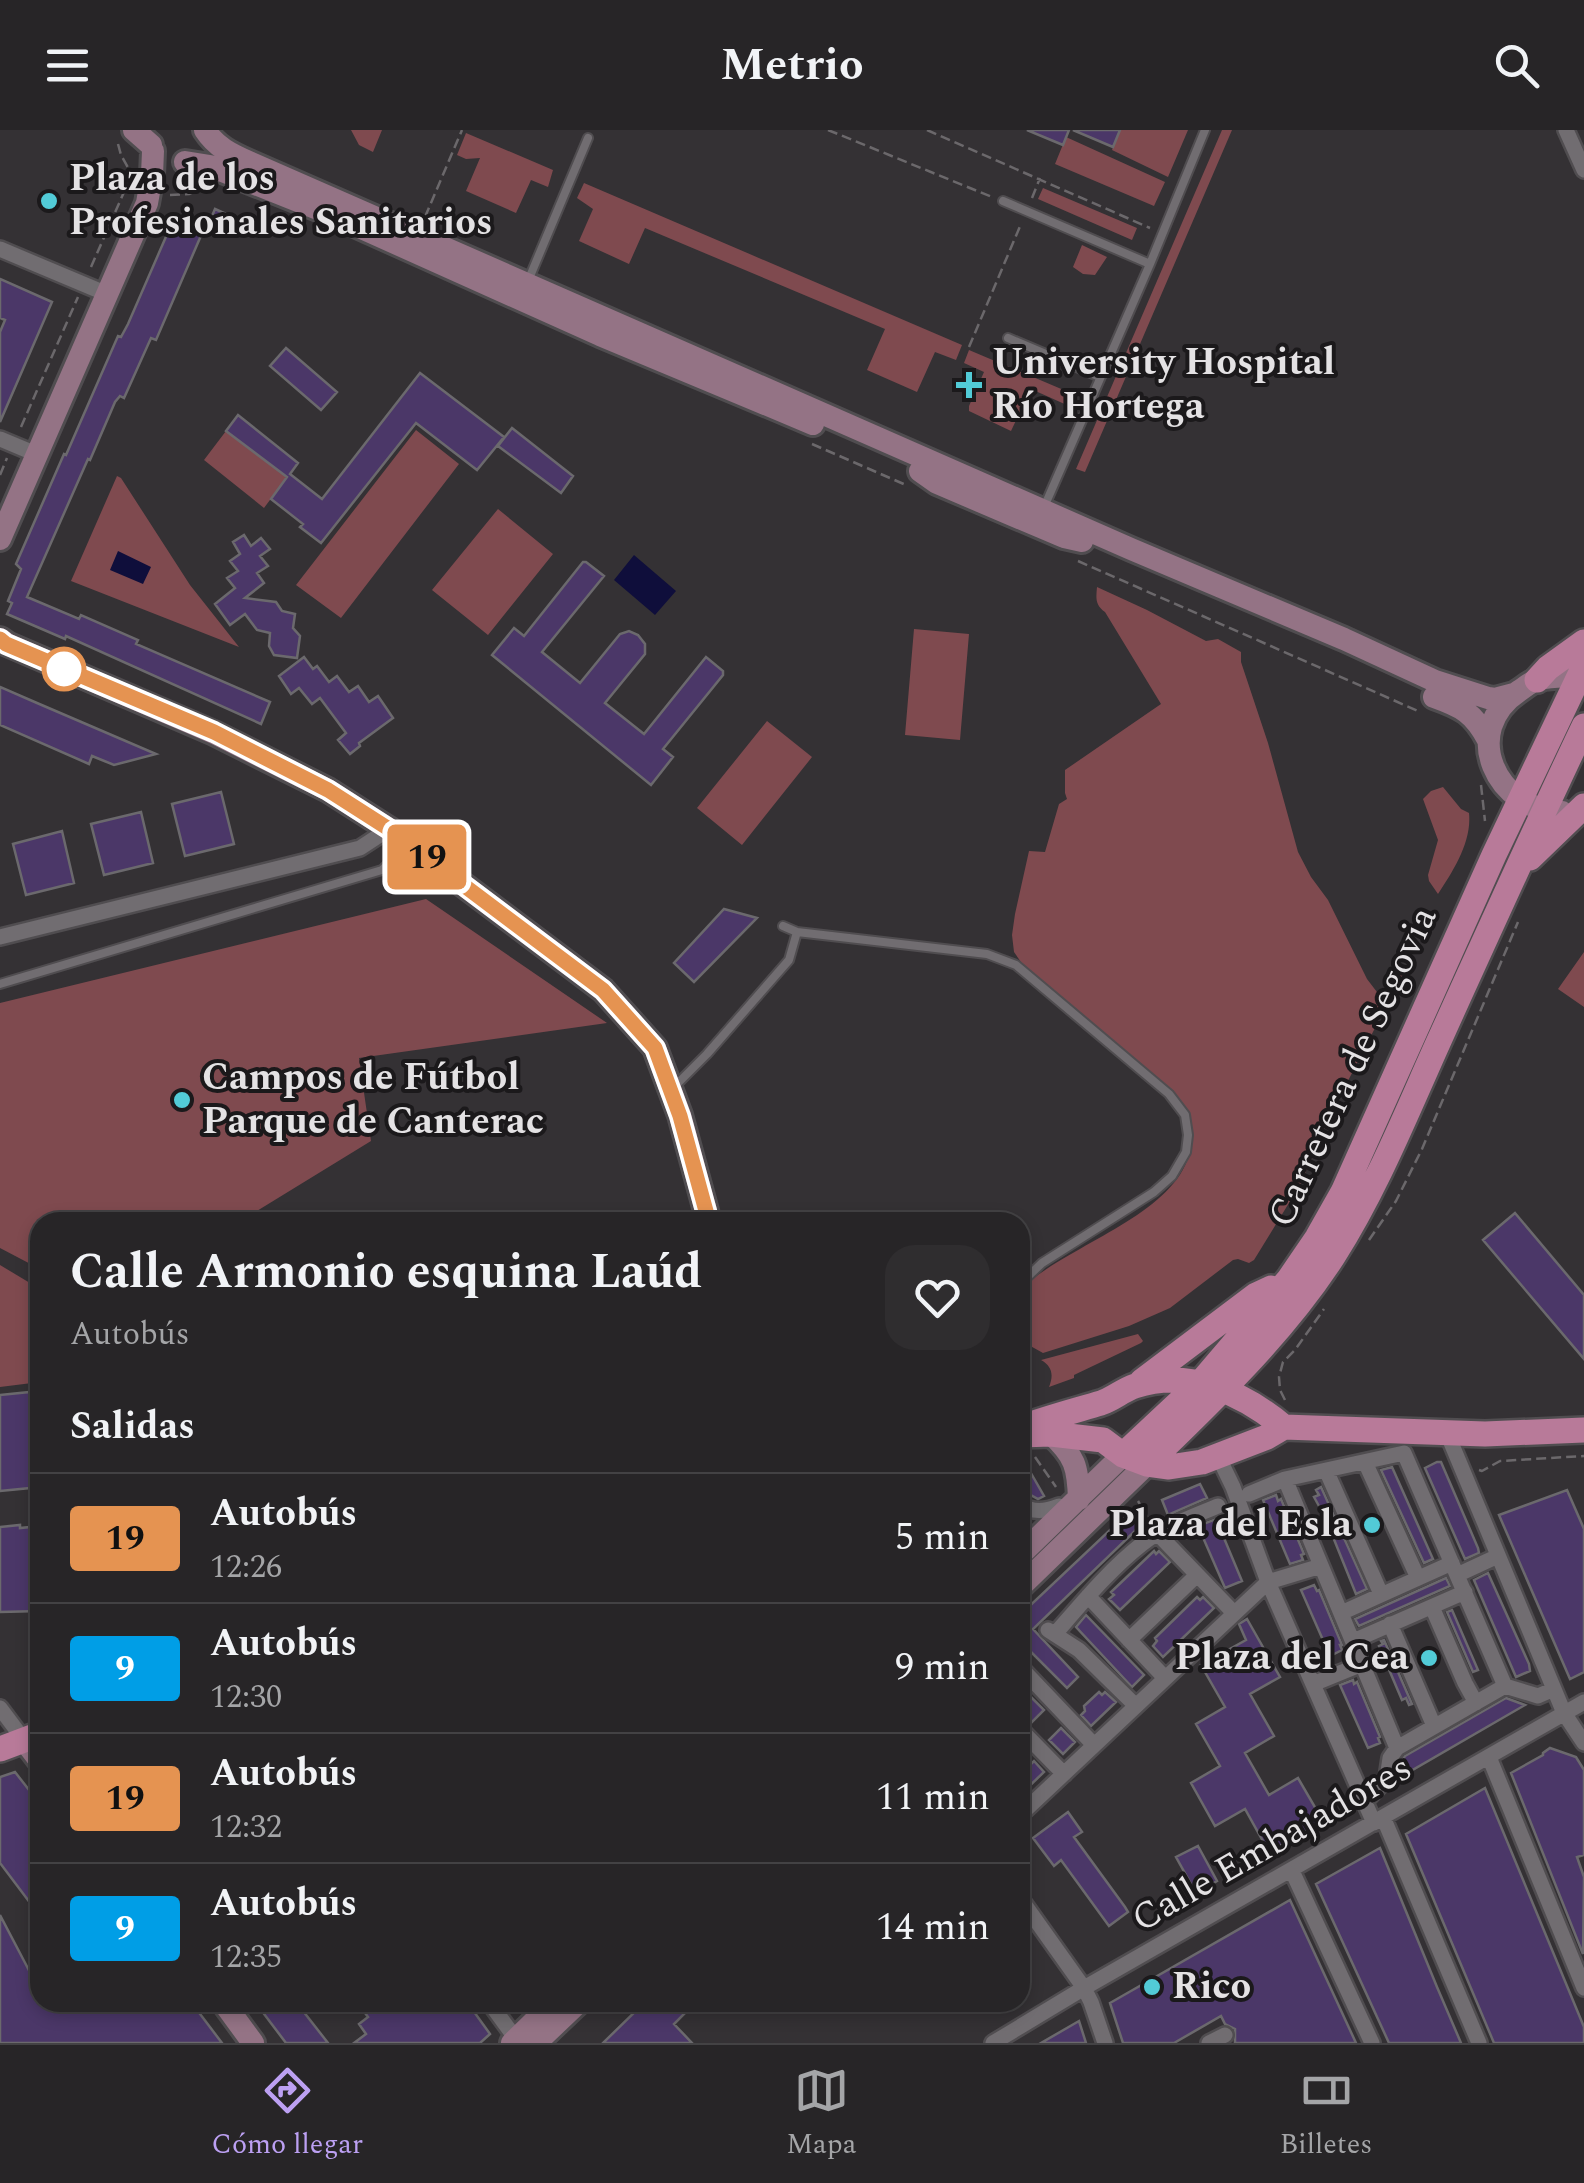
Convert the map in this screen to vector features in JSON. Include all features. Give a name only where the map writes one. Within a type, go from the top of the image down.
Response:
[{"type":"main road","points":[[1537,680],[1584,642]]},
{"type":"main road","name":"Carretera de Segovia","points":[[1113,1447],[1220,1390],[1317,1238],[1531,806],[1582,674]]},
{"type":"main road","name":"Carretera de Segovia","points":[[1147,1464],[1299,1305],[1335,1254],[1365,1201],[1513,877],[1531,806],[1584,726]]},
{"type":"main road","points":[[1513,877],[1584,806]]},
{"type":"main road","points":[[1134,1386],[1256,1295],[1290,1279]]},
{"type":"main road","points":[[1254,1355],[1254,1381],[1259,1398],[1277,1421]]},
{"type":"main road","points":[[1030,1426],[1158,1380],[1220,1390],[1277,1421],[1447,1434],[1584,1430]]},
{"type":"main road","points":[[1220,1390],[1244,1418],[1242,1431],[1224,1452]]},
{"type":"main road","points":[[1107,1401],[1099,1418],[1113,1447]]},
{"type":"main road","points":[[1030,1432],[1113,1447],[1147,1464],[1169,1467],[1202,1462],[1267,1437],[1277,1421]]},
{"type":"street","points":[[1566,130],[1584,170]]},
{"type":"street","points":[[0,540],[151,197],[197,148],[200,132]]},
{"type":"street","points":[[200,132],[224,160],[279,179],[528,283],[1435,682],[1496,699],[1514,694],[1537,680],[1582,674]]},
{"type":"street","points":[[143,141],[162,161],[210,166],[328,213],[648,356],[840,435],[915,479],[938,483],[1064,537],[1078,550],[1460,708],[1472,716],[1488,740],[1501,782],[1531,806],[1566,812],[1584,806]]},
{"type":"street","points":[[143,141],[151,197]]},
{"type":"street","points":[[0,249],[107,294]]},
{"type":"street","points":[[528,283],[536,295],[628,336],[648,356]]},
{"type":"street","points":[[7,442],[36,454]]},
{"type":"street","points":[[915,479],[944,477],[1024,512],[1043,510]]},
{"type":"street","points":[[1043,510],[1078,550]]},
{"type":"street","points":[[2,642],[214,732],[328,790],[389,829],[603,990],[655,1048],[706,1212]]},
{"type":"street","points":[[1488,740],[1498,714],[1514,694]]},
{"type":"street","points":[[0,937],[360,848],[389,829]]},
{"type":"street","points":[[1051,1434],[1068,1449],[1075,1463],[1072,1505]]},
{"type":"street","points":[[1447,1434],[1564,1713],[1584,1743]]},
{"type":"street","points":[[1030,1545],[1072,1505],[1113,1447]]},
{"type":"street","points":[[1224,1452],[1268,1582],[1478,2043]]},
{"type":"street","points":[[1249,1494],[1285,1479],[1404,1453],[1505,1686]]},
{"type":"street","points":[[1365,1462],[1418,1578]]},
{"type":"street","points":[[1030,1577],[1147,1464]]},
{"type":"street","points":[[1326,1470],[1381,1594]]},
{"type":"street","points":[[1285,1479],[1398,1748]]},
{"type":"street","points":[[1030,1509],[1042,1512],[1072,1505]]},
{"type":"street","points":[[1135,1705],[1079,1650],[1051,1631],[1143,1543],[1218,1506]]},
{"type":"street","points":[[1158,1534],[1234,1613]]},
{"type":"street","points":[[1340,1613],[1418,1578],[1498,1556]]},
{"type":"street","points":[[1030,1806],[1268,1582],[1321,1566]]},
{"type":"street","points":[[1128,1640],[1197,1575]]},
{"type":"street","points":[[1352,1641],[1465,1592]]},
{"type":"street","points":[[1088,1596],[1165,1678]]},
{"type":"street","points":[[1432,1607],[1476,1702]]},
{"type":"street","points":[[1390,1624],[1434,1726]]},
{"type":"street","points":[[1313,1684],[1362,1664]]},
{"type":"street","points":[[1030,1677],[1094,1744]]},
{"type":"street","points":[[1365,1801],[1387,1778],[1390,1758],[1398,1748],[1434,1726],[1505,1686],[1538,1696],[1554,1688]]},
{"type":"street","name":"Calle Embajadores","points":[[992,2043],[1584,1702]]},
{"type":"street","points":[[0,1708],[21,1741]]},
{"type":"street","points":[[1030,1739],[1064,1774]]},
{"type":"street","points":[[1488,1757],[1584,1988]]},
{"type":"street","points":[[1292,1870],[1372,2043]]},
{"type":"street","points":[[1030,1912],[1092,2002],[1104,2043]]},
{"type":"street","points":[[231,2012],[254,2043]]},
{"type":"street","points":[[497,2012],[520,2042]]},
{"type":"street","points":[[520,2042],[546,2012]]},
{"type":"street","points":[[520,2042],[564,2012]]},
{"type":"street","points":[[1209,2043],[1224,2034]]},
{"type":"lane","points":[[1043,510],[1205,130]]},
{"type":"lane","points":[[528,283],[588,138]]},
{"type":"lane","points":[[1003,201],[1150,264]]},
{"type":"lane","points":[[1008,338],[1100,378]]},
{"type":"lane","points":[[0,984],[382,870],[409,844]]},
{"type":"lane","points":[[783,926],[797,932],[987,954],[1016,965],[1180,1105],[1187,1120],[1188,1142],[1172,1176],[1030,1274]]},
{"type":"lane","points":[[670,1090],[789,960],[797,932]]},
{"type":"path","points":[[425,218],[462,130]]},
{"type":"path","points":[[828,130],[1003,201]]},
{"type":"path","points":[[927,130],[1162,234]]},
{"type":"path","points":[[0,474],[7,442],[133,177],[120,155],[143,141]]},
{"type":"path","points":[[969,347],[1040,178]]},
{"type":"path","points":[[151,197],[189,194],[212,183]]},
{"type":"path","points":[[800,439],[915,479]]},
{"type":"path","points":[[1078,550],[1422,712]]},
{"type":"path","points":[[1480,782],[1486,818],[1482,832]]},
{"type":"path","points":[[1459,1461],[1482,1471],[1500,1461],[1584,1456]]},
{"type":"path","points":[[1135,1496],[1158,1534]]},
{"type":"shaded area","points":[[351,130],[382,130],[373,152],[359,145]]},
{"type":"shaded area","points":[[1120,130],[1188,130],[1168,177],[1112,150]]},
{"type":"shaded area","points":[[1222,130],[1232,130],[1085,472],[1076,469]]},
{"type":"shaded area","points":[[466,133],[553,170],[548,187],[531,180],[516,213],[466,191],[480,158],[457,155]]},
{"type":"shaded area","points":[[1066,137],[1165,182],[1154,206],[1055,164]]},
{"type":"shaded area","points":[[584,183],[962,345],[956,360],[935,352],[917,392],[867,370],[885,329],[645,228],[629,264],[579,241],[593,209],[577,198]]},
{"type":"shaded area","points":[[1043,188],[1137,228],[1132,240],[1038,199]]},
{"type":"shaded area","points":[[1082,245],[1107,257],[1095,275],[1083,274],[1073,267]]},
{"type":"shaded area","points":[[969,350],[1066,391],[1069,406],[1031,389],[1011,431],[969,411],[984,372],[964,363]]},
{"type":"shaded area","points":[[416,430],[459,464],[341,618],[296,585]]},
{"type":"shaded area","points":[[226,431],[287,477],[264,508],[204,460]]},
{"type":"shaded area","points":[[117,476],[190,585],[239,647],[71,581]]},
{"type":"shaded area","points":[[498,509],[553,554],[488,635],[432,590]]},
{"type":"shaded area","points":[[118,551],[151,567],[143,584],[110,570]]},
{"type":"shaded area","points":[[634,555],[676,591],[655,615],[614,580]]},
{"type":"shaded area","points":[[1097,587],[1206,641],[1218,639],[1241,652],[1298,852],[1328,900],[1367,979],[1380,996],[1411,961],[1389,1006],[1384,1012],[1372,1014],[1375,1028],[1300,1185],[1254,1260],[1233,1260],[1170,1308],[1129,1326],[1043,1353],[1030,1346],[1030,1282],[1165,1193],[1181,1173],[1191,1141],[1189,1119],[1173,1093],[1023,965],[1014,952],[1015,914],[1029,851],[1045,852],[1059,804],[1067,799],[1065,770],[1161,704],[1096,598]]},
{"type":"shaded area","points":[[914,629],[969,634],[960,740],[905,735]]},
{"type":"shaded area","points":[[767,721],[812,757],[742,845],[697,808]]},
{"type":"shaded area","points":[[1443,787],[1469,813],[1469,824],[1460,856],[1438,894],[1428,875],[1438,840],[1423,799]]},
{"type":"shaded area","name":"Campos de Fútbol Parque de Canterac","points":[[426,899],[607,1023],[359,1058],[371,1141],[255,1212],[30,1212],[30,1264],[0,1248],[0,1003]]},
{"type":"shaded area","points":[[1584,952],[1584,1007],[1558,989]]},
{"type":"shaded area","points":[[0,1265],[30,1283],[30,1383],[0,1387]]},
{"type":"shaded area","points":[[1138,1334],[1141,1343],[1049,1387],[1051,1371],[1041,1360]]},
{"type":"building","points":[[1027,130],[1069,130],[1063,145]]},
{"type":"building","points":[[1073,130],[1120,130],[1113,147]]},
{"type":"building","points":[[215,209],[235,218],[227,236],[207,228]]},
{"type":"building","points":[[187,215],[206,224],[156,340],[151,338],[124,398],[120,396],[115,402],[27,597],[79,619],[81,615],[138,640],[136,644],[270,702],[261,724],[66,636],[65,639],[7,614],[21,569],[16,564],[64,454],[118,336],[128,324],[175,216]]},
{"type":"building","points":[[0,279],[52,302],[0,422],[0,332],[5,320],[0,318]]},
{"type":"building","points":[[286,348],[337,392],[321,410],[270,366]]},
{"type":"building","points":[[420,373],[504,437],[477,470],[416,423],[321,543],[271,499],[287,477],[226,431],[238,415],[298,463],[290,474],[322,499]]},
{"type":"building","points":[[512,428],[573,476],[561,493],[498,446]]},
{"type":"building","points":[[244,535],[251,546],[261,538],[270,549],[260,556],[268,566],[257,573],[264,583],[245,598],[276,602],[282,611],[295,614],[293,628],[300,636],[297,658],[274,655],[269,646],[270,633],[257,630],[245,614],[230,625],[215,604],[235,588],[227,578],[238,571],[230,561],[240,554],[233,542]]},
{"type":"building","points":[[583,562],[604,576],[542,652],[580,683],[620,634],[629,631],[638,635],[645,644],[645,654],[605,703],[644,734],[706,657],[723,671],[663,749],[673,757],[651,785],[492,655],[514,628],[524,636]]},
{"type":"building","points":[[304,657],[329,682],[337,676],[349,692],[358,686],[369,702],[378,696],[393,718],[350,754],[338,740],[346,733],[320,698],[312,704],[299,688],[291,694],[279,676]]},
{"type":"building","points":[[0,687],[156,754],[114,765],[92,756],[89,764],[0,725]]},
{"type":"building","points":[[221,792],[234,844],[185,856],[172,804]]},
{"type":"building","points":[[141,812],[153,863],[104,875],[91,824]]},
{"type":"building","points":[[62,831],[74,883],[26,895],[13,844]]},
{"type":"building","points":[[724,909],[757,918],[694,982],[674,963]]},
{"type":"building","points":[[1515,1213],[1584,1295],[1584,1359],[1483,1240]]},
{"type":"building","points":[[30,1392],[30,1488],[0,1491],[0,1395]]},
{"type":"building","points":[[1441,1462],[1478,1548],[1479,1553],[1465,1559],[1425,1468]]},
{"type":"building","points":[[1392,1467],[1433,1559],[1424,1563],[1381,1470]]},
{"type":"building","points":[[1030,1472],[1044,1496],[1038,1499],[1030,1495]]},
{"type":"building","points":[[1200,1484],[1207,1498],[1168,1515],[1162,1500]]},
{"type":"building","points":[[1321,1487],[1367,1589],[1356,1594],[1314,1497]]},
{"type":"building","points":[[1567,1490],[1584,1529],[1584,1672],[1570,1679],[1499,1515]]},
{"type":"building","points":[[1276,1495],[1304,1554],[1303,1560],[1290,1564],[1263,1500]]},
{"type":"building","points":[[1127,1514],[1138,1526],[1033,1629],[1078,1677],[1067,1688],[1030,1651],[1030,1606]]},
{"type":"building","points":[[1216,1519],[1242,1581],[1225,1588],[1198,1526]]},
{"type":"building","points":[[0,1527],[30,1527],[30,1611],[0,1612]]},
{"type":"building","points":[[1154,1551],[1170,1562],[1120,1610],[1109,1599],[1114,1595],[1111,1592]]},
{"type":"building","points":[[1488,1573],[1529,1664],[1530,1671],[1516,1677],[1474,1580]]},
{"type":"building","points":[[1446,1578],[1450,1586],[1359,1626],[1355,1619]]},
{"type":"building","points":[[1314,1585],[1342,1645],[1342,1650],[1330,1656],[1301,1590]]},
{"type":"building","points":[[1197,1597],[1203,1597],[1214,1608],[1163,1657],[1153,1646],[1155,1638]]},
{"type":"building","points":[[1452,1610],[1478,1670],[1473,1672],[1447,1612]]},
{"type":"building","points":[[1086,1615],[1144,1675],[1132,1687],[1076,1627]]},
{"type":"building","points":[[1247,1619],[1280,1677],[1250,1694],[1274,1736],[1245,1753],[1269,1795],[1298,1778],[1323,1821],[1269,1852],[1245,1809],[1215,1826],[1191,1783],[1220,1766],[1196,1724],[1225,1707],[1201,1665],[1246,1640],[1239,1624]]},
{"type":"building","points":[[1384,1640],[1412,1704],[1406,1698],[1402,1700],[1379,1646]]},
{"type":"building","points":[[1353,1680],[1380,1737],[1380,1743],[1368,1748],[1340,1685]]},
{"type":"building","points":[[1099,1692],[1105,1692],[1116,1702],[1091,1726],[1081,1715],[1084,1706]]},
{"type":"building","points":[[1030,1696],[1044,1710],[1030,1720]]},
{"type":"building","points":[[1506,1698],[1525,1705],[1402,1776],[1399,1772],[1405,1756]]},
{"type":"building","points":[[1061,1728],[1075,1742],[1063,1754],[1049,1740]]},
{"type":"building","points":[[1550,1748],[1576,1757],[1584,1770],[1584,1855],[1577,1857],[1584,1877],[1583,1954],[1511,1773]]},
{"type":"building","points":[[1034,1761],[1044,1772],[1030,1785],[1030,1765]]},
{"type":"building","points":[[15,1772],[30,1791],[30,1903],[0,1863],[0,1777]]},
{"type":"building","points":[[1485,1788],[1584,2027],[1584,2043],[1494,2043],[1406,1834]]},
{"type":"building","points":[[1068,1812],[1082,1832],[1074,1837],[1128,1912],[1109,1926],[1061,1860],[1054,1866],[1033,1838]]},
{"type":"building","points":[[1198,1846],[1217,1881],[1196,1893],[1176,1857]]},
{"type":"building","points":[[1380,1848],[1461,2043],[1389,2043],[1316,1884]]},
{"type":"building","points":[[1290,1900],[1356,2043],[1235,2043],[1235,2029],[1225,2024],[1221,2016],[1174,2043],[1123,2043],[1110,2003]]},
{"type":"building","points":[[0,1915],[30,1972],[30,2012],[199,2012],[222,2043],[0,2043]]},
{"type":"building","points":[[263,2012],[304,2012],[328,2043],[286,2043]]},
{"type":"building","points":[[364,2012],[474,2012],[490,2034],[480,2043],[354,2043],[366,2034],[359,2024],[368,2017]]},
{"type":"building","points":[[635,2012],[686,2012],[674,2024],[692,2043],[603,2043]]},
{"type":"building","points":[[1079,2021],[1086,2043],[1041,2043]]},
{"type":"bus line","name":"19","points":[[0,639],[214,732],[328,790],[389,829],[603,990],[655,1048],[680,1116],[706,1212]]},
{"type":"place","name":"Plaza de los Profesionales Sanitarios","points":[[49,201]]},
{"type":"place","name":"University Hospital Río Hortega","points":[[969,385]]},
{"type":"place","name":"Campos de Fútbol Parque de Canterac","points":[[182,1100]]},
{"type":"place","name":"Plaza del Esla","points":[[1372,1525]]},
{"type":"place","name":"Plaza del Cea","points":[[1429,1658]]},
{"type":"place","name":"Rico","points":[[1152,1987]]}]
